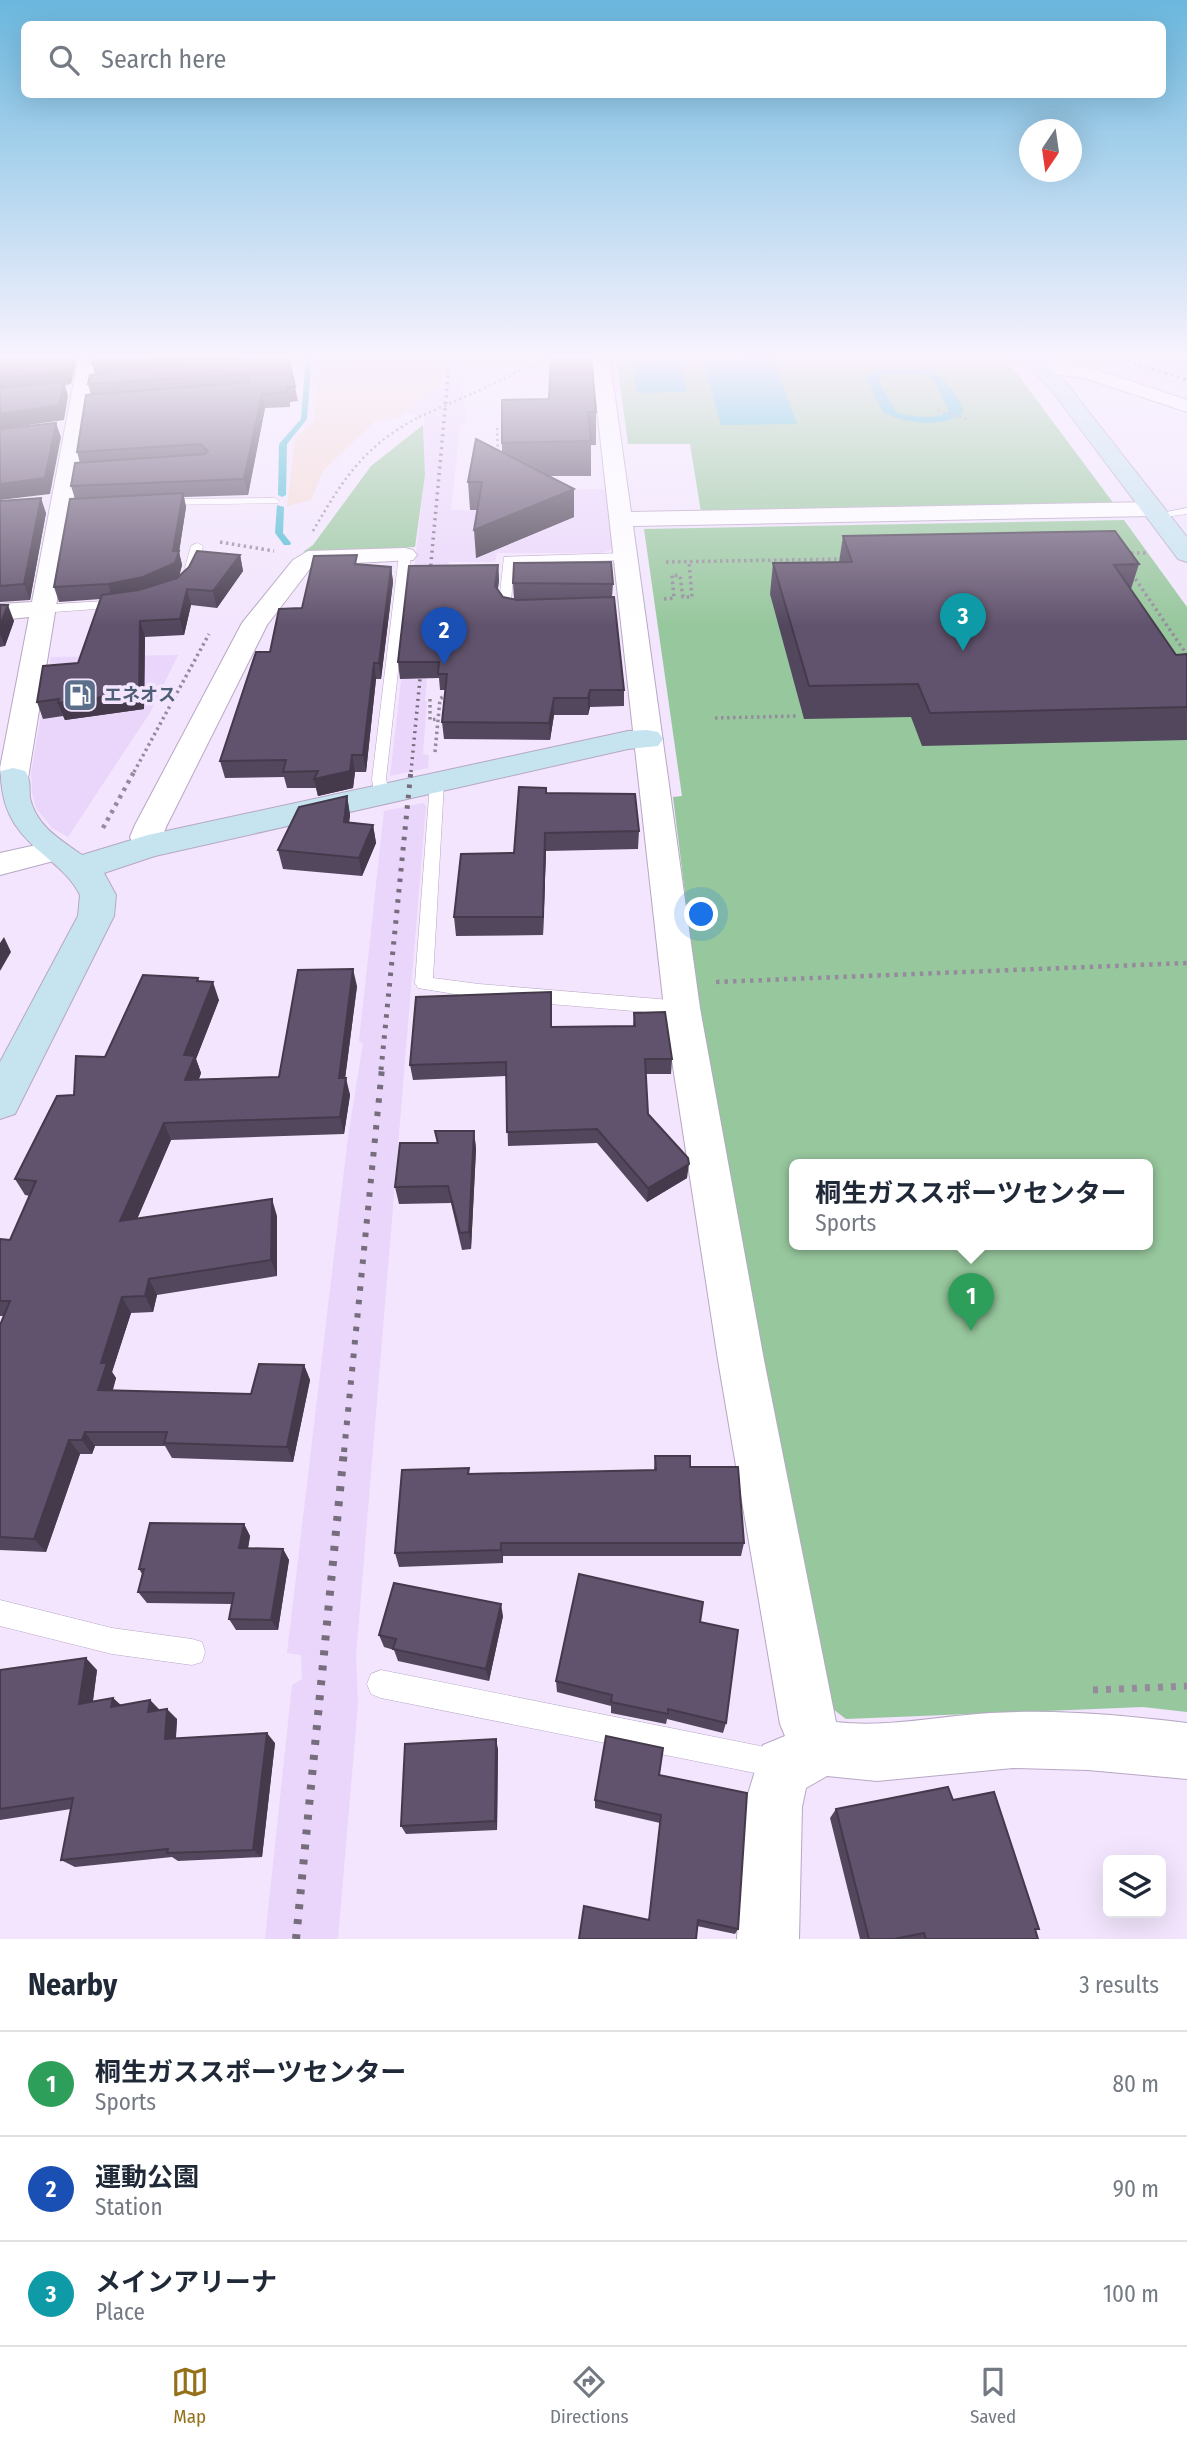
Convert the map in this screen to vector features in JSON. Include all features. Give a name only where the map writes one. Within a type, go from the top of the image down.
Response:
[{"type":"street","points":[[0,1102],[96,915],[98,895],[90,881],[19,819],[11,799],[40,609],[59,505],[72,473],[74,445]]},
{"type":"street","points":[[611,445],[625,557],[624,607],[647,739],[682,1008],[804,1704],[800,1755],[774,1807],[768,1939]]},
{"type":"street","points":[[1102,445],[1187,554]]},
{"type":"street","points":[[620,519],[1154,512]]},
{"type":"street","points":[[148,846],[146,837],[151,825],[255,623],[307,558],[405,555]]},
{"type":"street","points":[[0,612],[40,609]]},
{"type":"street","points":[[0,864],[25,860],[66,860],[148,846],[382,794],[435,772],[647,739]]},
{"type":"street","points":[[800,1755],[846,1754],[990,1741],[1073,1741],[1187,1751]]},
{"type":"lane","points":[[142,503],[274,501]]},
{"type":"lane","points":[[1154,512],[1187,511]]},
{"type":"lane","points":[[180,586],[186,582],[197,546]]},
{"type":"lane","points":[[382,794],[379,779],[405,555]]},
{"type":"lane","points":[[530,608],[508,607],[505,602],[508,560],[625,557]]},
{"type":"lane","points":[[40,609],[134,601]]},
{"type":"lane","points":[[435,772],[424,983],[479,991],[682,1008]]},
{"type":"lane","points":[[0,1613],[112,1641],[192,1653]]},
{"type":"lane","points":[[381,1685],[800,1755]]},
{"type":"path","points":[[306,537],[358,458],[373,445]]},
{"type":"path","points":[[496,445],[495,453],[507,452]]},
{"type":"path","points":[[197,546],[206,540],[277,551]]},
{"type":"path","points":[[1123,562],[1117,554],[1155,553]]},
{"type":"path","points":[[666,562],[852,559]]},
{"type":"path","points":[[661,599],[674,598],[673,575],[680,576],[683,597],[692,597],[689,562]]},
{"type":"path","points":[[1130,570],[1187,655]]},
{"type":"path","points":[[435,772],[440,699],[451,691]]},
{"type":"path","points":[[429,699],[430,720],[438,719]]},
{"type":"path","points":[[715,718],[797,716]]},
{"type":"path","points":[[714,982],[1187,963]]},
{"type":"path","points":[[1080,1690],[1187,1686]]},
{"type":"shaded area","points":[[294,445],[350,445],[323,471],[311,500],[287,506]]},
{"type":"shaded area","points":[[424,445],[458,445],[451,510],[542,511],[557,490],[606,489],[613,549],[602,553],[497,553],[495,562],[449,562],[444,609],[433,610],[423,754],[429,755],[428,768],[390,776],[425,475]]},
{"type":"shaded area","points":[[178,655],[151,711],[68,837],[52,828],[36,808],[31,773],[51,657]]},
{"type":"shaded area","points":[[423,803],[426,806],[356,1656],[358,1704],[338,1939],[265,1939],[292,1685],[302,1679],[301,1655],[287,1653],[348,1137],[363,1043],[359,1041],[384,811]]},
{"type":"green space","points":[[397,445],[424,445],[425,475],[415,547],[303,552],[313,545],[371,466]]},
{"type":"green space","points":[[690,445],[1070,445],[1114,504],[701,512]]},
{"type":"green space","points":[[1124,520],[1187,607],[1187,1712],[1143,1707],[846,1719],[825,1703],[686,959],[693,958],[673,797],[682,796],[644,529]]},
{"type":"building","points":[[0,445],[52,445],[45,478],[0,484]]},
{"type":"building","points":[[78,445],[177,445],[77,452]]},
{"type":"building","points":[[202,445],[251,445],[244,479],[71,486],[75,463],[205,454],[208,451]]},
{"type":"building","points":[[475,445],[489,445],[574,489],[474,530],[482,482],[468,482]]},
{"type":"building","points":[[183,493],[173,551],[179,551],[175,563],[143,577],[108,584],[54,587],[70,499]]},
{"type":"building","points":[[41,498],[24,584],[0,586],[0,501]]},
{"type":"building","points":[[1115,531],[1139,564],[1114,565],[1176,655],[1187,654],[1187,707],[930,713],[918,684],[809,686],[773,563],[852,562],[843,536]]},
{"type":"building","points":[[197,551],[240,555],[213,591],[187,589],[180,619],[140,621],[139,692],[58,703],[59,699],[37,702],[43,666],[78,663],[102,595],[139,590],[177,578],[189,567]]},
{"type":"building","points":[[357,555],[355,564],[391,567],[379,663],[374,663],[363,755],[352,755],[350,771],[314,779],[318,771],[283,772],[286,760],[220,761],[256,652],[270,652],[279,609],[302,608],[314,556]]},
{"type":"building","points":[[611,562],[613,584],[513,583],[514,563]]},
{"type":"building","points":[[498,565],[495,586],[503,597],[517,600],[614,597],[624,690],[590,690],[588,698],[554,698],[549,723],[442,722],[447,674],[438,674],[439,662],[398,662],[409,566]]},
{"type":"building","points":[[0,605],[8,605],[0,625]]},
{"type":"building","points":[[519,787],[546,788],[546,793],[635,794],[639,831],[545,833],[543,917],[454,917],[461,854],[514,853]]},
{"type":"building","points":[[347,796],[344,822],[373,825],[359,858],[278,850],[299,807]]},
{"type":"building","points":[[353,969],[339,1078],[346,1078],[340,1117],[164,1123],[120,1221],[272,1199],[271,1260],[149,1279],[145,1296],[122,1297],[101,1363],[107,1363],[98,1390],[251,1394],[259,1364],[304,1365],[287,1447],[164,1443],[167,1432],[85,1432],[82,1440],[69,1440],[34,1539],[0,1537],[0,1325],[10,1301],[0,1301],[0,1239],[10,1240],[36,1181],[15,1179],[57,1096],[74,1095],[76,1056],[105,1057],[143,975],[198,978],[197,981],[213,982],[184,1055],[195,1056],[185,1080],[279,1077],[298,970]]},
{"type":"building","points":[[551,992],[551,1027],[635,1026],[634,1013],[665,1012],[672,1059],[645,1059],[648,1114],[688,1158],[689,1164],[648,1188],[597,1129],[507,1132],[506,1062],[410,1065],[416,997]]},
{"type":"building","points":[[435,1131],[474,1131],[469,1232],[460,1233],[448,1186],[395,1187],[400,1143],[438,1143]]},
{"type":"building","points":[[655,1456],[690,1456],[690,1467],[738,1467],[744,1543],[501,1543],[501,1550],[395,1553],[402,1470],[469,1468],[468,1474],[656,1470]]},
{"type":"building","points":[[150,1523],[244,1524],[239,1548],[283,1549],[271,1620],[229,1619],[234,1593],[138,1592],[144,1569],[139,1569]]},
{"type":"building","points":[[579,1574],[703,1602],[700,1622],[738,1630],[726,1723],[668,1709],[668,1714],[611,1702],[612,1695],[556,1681]]},
{"type":"building","points":[[394,1583],[501,1604],[486,1669],[393,1649],[396,1639],[379,1635]]},
{"type":"building","points":[[86,1658],[79,1704],[113,1698],[111,1707],[150,1700],[148,1712],[167,1709],[165,1739],[267,1733],[253,1850],[167,1853],[168,1849],[61,1860],[73,1798],[0,1809],[0,1670]]},
{"type":"building","points":[[606,1736],[663,1748],[659,1775],[747,1793],[738,1929],[698,1920],[696,1939],[579,1939],[584,1906],[649,1920],[661,1815],[595,1800]]},
{"type":"building","points":[[496,1739],[495,1821],[401,1826],[405,1744]]},
{"type":"building","points":[[948,1787],[953,1800],[994,1792],[1039,1929],[1035,1929],[1038,1939],[926,1939],[924,1933],[894,1939],[869,1939],[836,1809]]},
{"type":"waterway","points":[[282,495],[283,445]]},
{"type":"waterway","points":[[280,507],[279,533],[287,543]]},
{"type":"railway","points":[[429,585],[442,445]]},
{"type":"railway","points":[[411,772],[422,658]]},
{"type":"railway","points":[[381,1070],[411,770]]},
{"type":"railway","points":[[344,1452],[382,1068]]},
{"type":"railway","points":[[296,1939],[344,1450]]},
{"type":"place","name":"メインアリーナ","points":[[963,651]]},
{"type":"place","name":"運動公園","points":[[444,665]]},
{"type":"place","name":"エネオス","points":[[80,695]]},
{"type":"place","name":"桐生ガススポーツセンター","points":[[971,1331]]}]
